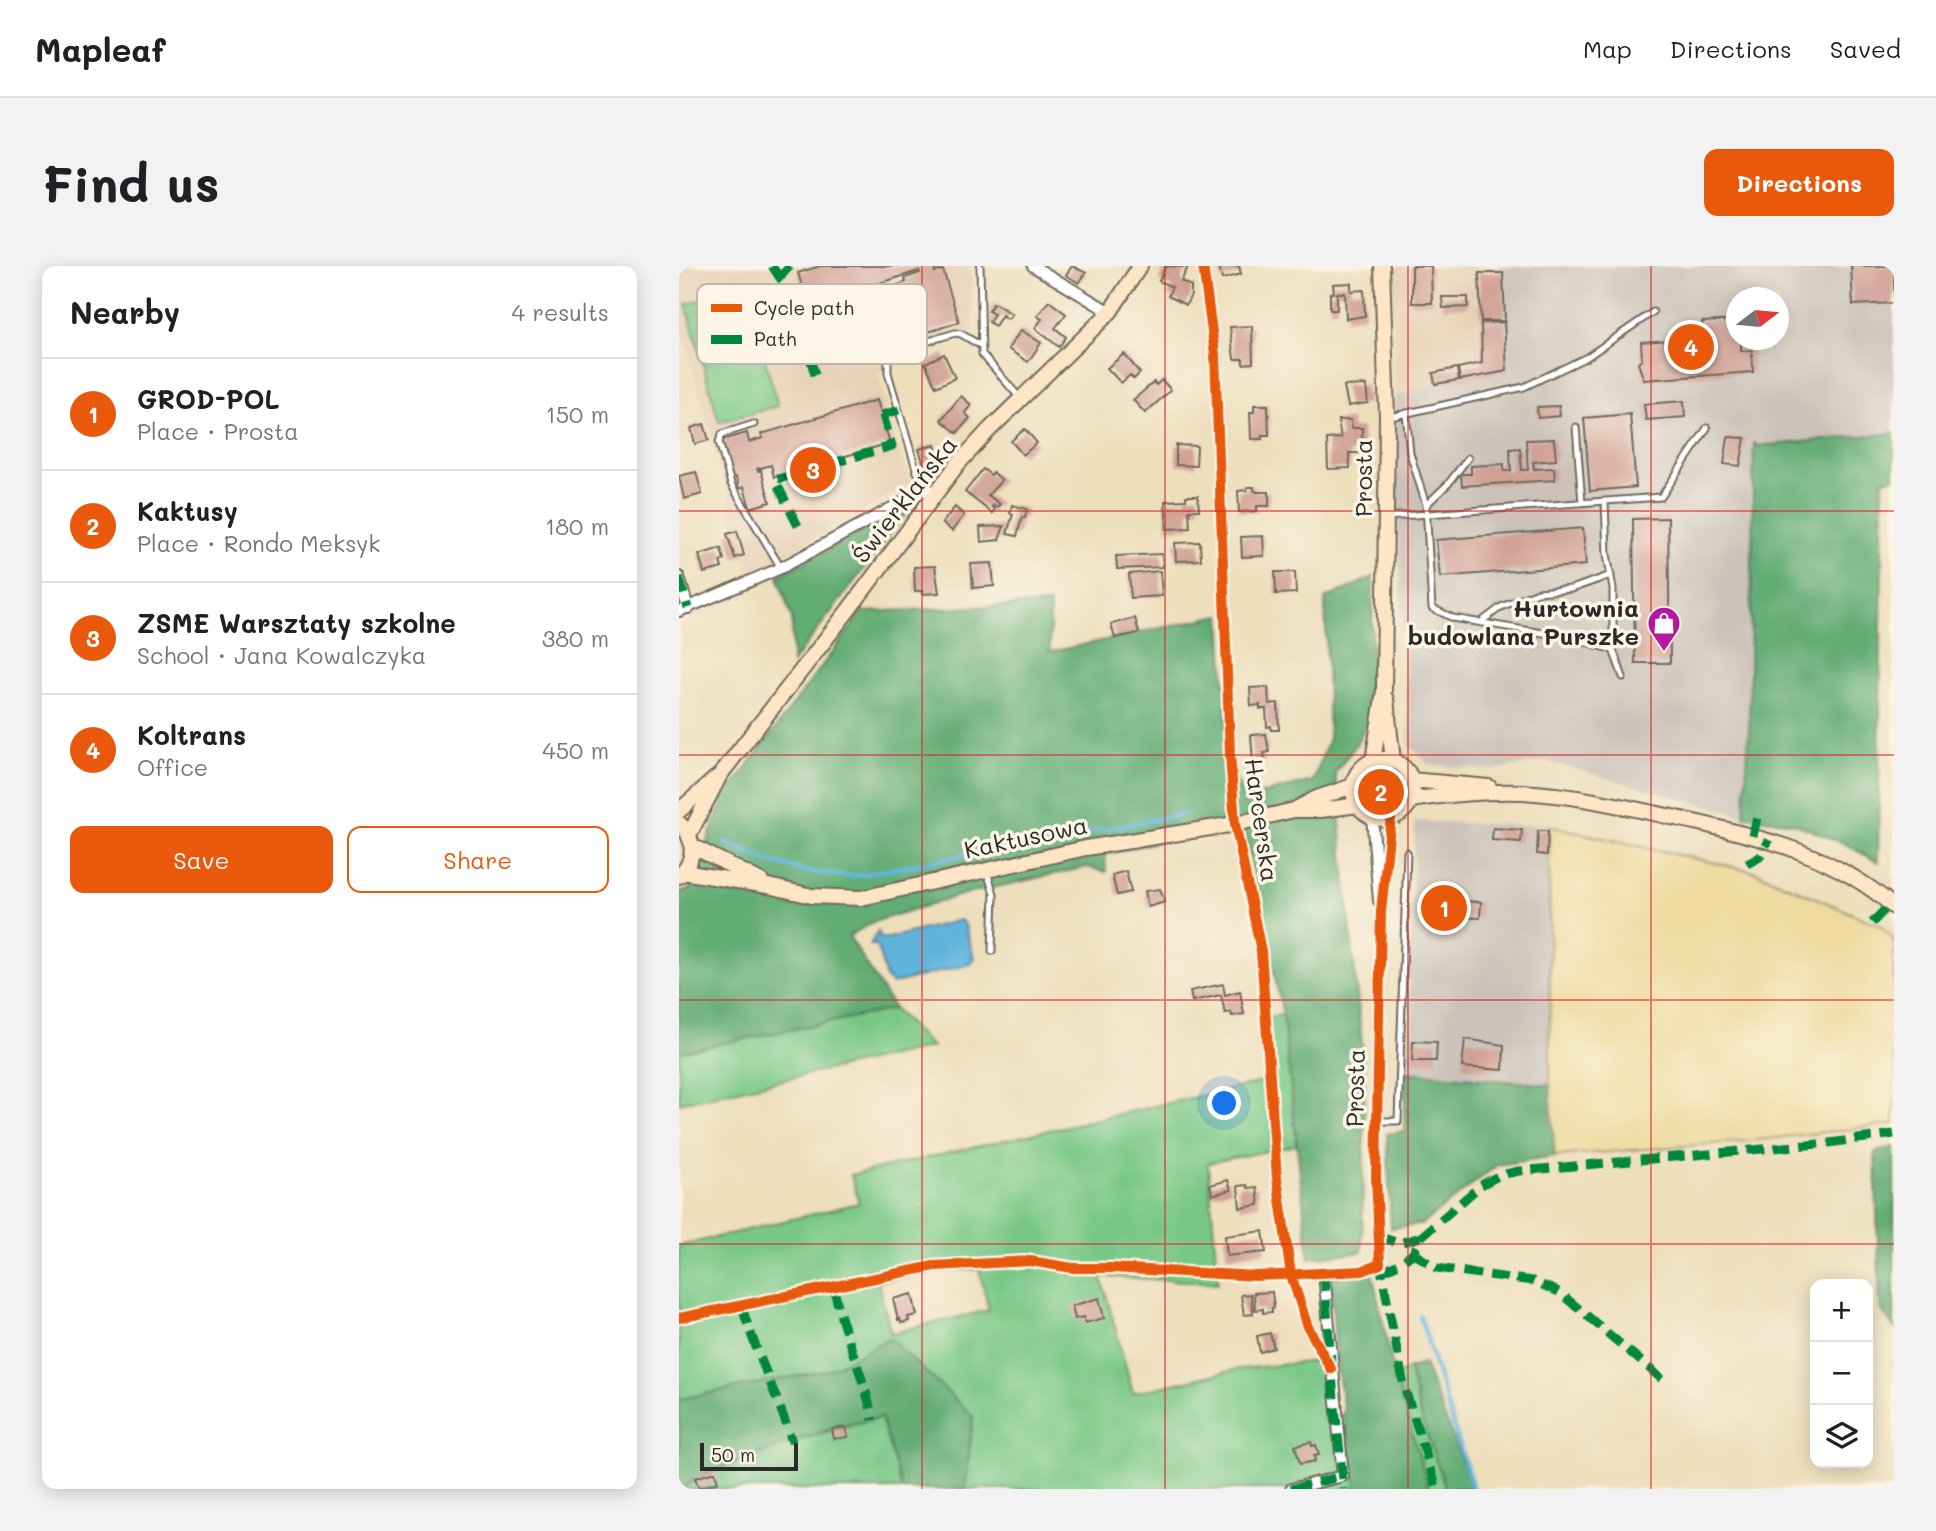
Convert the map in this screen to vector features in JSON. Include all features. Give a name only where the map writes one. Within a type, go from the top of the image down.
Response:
[{"type":"street","points":[[1033,266],[1110,312]]},
{"type":"street","name":"Świerklańska","points":[[679,811],[720,775],[850,608],[932,490],[989,430],[1110,312],[1140,266]]},
{"type":"street","name":"Harcerska","points":[[1203,266],[1215,354],[1235,824],[1261,951],[1277,1178],[1291,1275],[1308,1327],[1332,1369]]},
{"type":"street","name":"Prosta","points":[[1381,266],[1387,417],[1384,724],[1394,761]]},
{"type":"street","points":[[679,577],[683,609],[781,569],[932,490]]},
{"type":"street","name":"Prosta","points":[[1373,761],[1384,724]]},
{"type":"street","points":[[1373,761],[1394,761],[1411,780],[1410,800],[1403,811],[1391,817],[1372,817],[1358,804],[1353,786],[1358,773],[1373,761]]},
{"type":"street","name":"Świerklańska","points":[[681,874],[690,860],[690,840],[720,775]]},
{"type":"street","points":[[1411,780],[1608,803],[1780,843],[1834,866],[1867,886],[1894,907]]},
{"type":"street","name":"Kaktusowa","points":[[1294,810],[1317,798],[1353,786]]},
{"type":"street","points":[[1410,800],[1484,790]]},
{"type":"street","name":"Kaktusowa","points":[[681,874],[768,886],[811,896],[861,898],[1086,848],[1235,824],[1294,810],[1321,810],[1358,804]]},
{"type":"street","name":"Prosta","points":[[1372,817],[1381,912]]},
{"type":"street","name":"Prosta","points":[[1324,1273],[1361,1271],[1380,1264],[1376,1198],[1381,912],[1391,817]]},
{"type":"street","points":[[679,823],[690,840]]},
{"type":"street","name":"Kaktusowa","points":[[690,840],[768,886]]},
{"type":"street","points":[[679,1318],[935,1266],[1030,1261],[1073,1268],[1219,1275],[1324,1273]]},
{"type":"street","name":"Harcerska","points":[[1291,1489],[1343,1476],[1324,1273]]},
{"type":"lane","points":[[980,266],[981,345],[984,358],[1021,399]]},
{"type":"lane","points":[[1387,417],[1524,387],[1587,357],[1653,312]]},
{"type":"lane","points":[[927,342],[955,333],[981,345]]},
{"type":"lane","points":[[888,364],[888,373],[917,472],[932,490]]},
{"type":"lane","points":[[1406,413],[1410,453],[1426,505],[1432,608],[1453,618],[1573,638],[1613,650]]},
{"type":"lane","points":[[754,424],[725,433],[719,442],[731,484],[781,569]]},
{"type":"lane","points":[[1576,427],[1582,503]]},
{"type":"lane","points":[[1387,517],[1661,497],[1707,428]]},
{"type":"lane","points":[[1426,505],[1448,484],[1468,458]]},
{"type":"lane","points":[[1605,501],[1613,650],[1623,677]]},
{"type":"lane","points":[[1480,623],[1501,607],[1538,592],[1571,589],[1611,575]]},
{"type":"lane","points":[[1377,1121],[1398,1121],[1407,852]]},
{"type":"lane","points":[[986,869],[995,894],[992,951]]},
{"type":"shaded area","points":[[679,266],[968,266],[971,282],[973,331],[927,344],[927,284],[697,284],[697,364],[886,364],[878,375],[900,457],[911,483],[750,575],[679,320]]},
{"type":"shaded area","points":[[1391,266],[1500,266],[1502,367],[1395,397]]},
{"type":"shaded area","points":[[1500,266],[1894,266],[1894,433],[1758,446],[1755,444],[1749,731],[1744,816],[1546,761],[1491,770],[1428,764],[1409,745],[1398,527],[1395,397],[1502,367]]},
{"type":"shaded area","points":[[1415,821],[1549,826],[1550,1085],[1406,1072]]},
{"type":"green space","points":[[697,301],[697,343],[686,304]]},
{"type":"green space","points":[[703,364],[766,364],[778,406],[719,422]]},
{"type":"green space","points":[[1894,433],[1894,478],[1883,480],[1878,862],[1843,843],[1793,823],[1744,816],[1749,731],[1754,443],[1758,446]]},
{"type":"green space","points":[[905,508],[908,511],[792,663],[792,619],[778,576]]},
{"type":"green space","points":[[1373,577],[1371,715],[1356,745],[1335,773],[1365,1075],[1362,1252],[1309,1258],[1283,1015],[1242,820],[1105,855],[1106,872],[1087,867],[964,894],[873,922],[849,936],[894,1009],[679,1052],[679,892],[689,890],[723,799],[862,612],[1050,604],[1050,652],[1221,615],[1229,765],[1245,798],[1313,781],[1329,738],[1325,599]]},
{"type":"green space","points":[[1382,769],[1397,775],[1403,790],[1397,805],[1382,811],[1367,805],[1361,790],[1367,775]]},
{"type":"green space","points":[[894,1009],[932,1047],[679,1103],[679,1052]]},
{"type":"green space","points":[[1283,1015],[1297,1145],[1208,1163],[1218,1283],[1101,1276],[1133,1393],[1239,1369],[1327,1360],[1331,1369],[1328,1424],[1344,1412],[1356,1489],[965,1489],[973,1416],[889,1339],[829,1370],[679,1399],[679,1246],[859,1203],[851,1175],[1270,1080],[1259,1024],[1267,1017]],"holes":[[[979,1269],[989,1310],[891,1333],[878,1282],[937,1270]]]},
{"type":"green space","points":[[1406,1072],[1550,1085],[1555,1156],[1497,1165],[1422,1224],[1391,1228],[1387,1134],[1404,1131]]},
{"type":"green space","points":[[1894,1147],[1894,1328],[1880,1308],[1875,1152]]},
{"type":"green space","points":[[1371,1268],[1395,1377],[1429,1489],[1356,1489],[1336,1359],[1331,1279]]},
{"type":"green space","points":[[889,1338],[973,1416],[965,1489],[902,1489],[881,1417],[792,1442],[698,1477],[679,1489],[679,1399],[829,1370]]},
{"type":"green space","points":[[1424,1364],[1473,1489],[1446,1489],[1421,1417],[1409,1368]]},
{"type":"green space","points":[[1409,1368],[1421,1417],[1446,1489],[1429,1489],[1395,1377]]},
{"type":"green space","points":[[882,1417],[902,1489],[682,1489],[721,1468],[813,1436]]},
{"type":"sand","points":[[1549,826],[1756,872],[1881,926],[1894,939],[1894,1124],[1749,1141],[1555,1156],[1550,1085]]},
{"type":"water","points":[[960,920],[965,925],[974,958],[970,964],[892,984],[886,978],[877,945],[870,945],[878,931],[881,938],[889,938]]},
{"type":"building","points":[[820,266],[933,266],[935,272],[943,270],[959,322],[928,332],[927,284],[900,284],[906,282],[905,278],[920,273],[919,271],[877,284],[801,284],[798,273]]},
{"type":"building","points":[[1072,266],[1086,273],[1079,283],[1066,275]]},
{"type":"building","points":[[1166,266],[1188,267],[1181,281],[1191,286],[1191,295],[1186,305],[1168,296],[1172,287],[1159,281]]},
{"type":"building","points":[[1219,266],[1239,266],[1241,274],[1222,279]]},
{"type":"building","points":[[1412,266],[1431,266],[1432,303],[1412,303]]},
{"type":"building","points":[[1851,266],[1894,266],[1894,303],[1853,305]]},
{"type":"building","points":[[1479,273],[1503,273],[1505,321],[1481,321]]},
{"type":"building","points":[[1351,283],[1351,291],[1364,290],[1365,316],[1346,319],[1345,293],[1337,293],[1337,310],[1330,310],[1330,293],[1334,293],[1333,284]]},
{"type":"building","points":[[1442,297],[1468,297],[1468,307],[1443,308]]},
{"type":"building","points":[[1049,301],[1066,314],[1055,328],[1066,337],[1059,347],[1035,328],[1042,319],[1037,316]]},
{"type":"building","points":[[994,303],[1012,314],[1008,319],[1002,315],[995,326],[989,322],[994,314],[988,311]]},
{"type":"building","points":[[1726,321],[1726,350],[1752,350],[1753,372],[1644,380],[1638,363],[1642,360],[1641,342],[1703,338],[1702,322]]},
{"type":"building","points":[[1504,322],[1507,371],[1460,380],[1458,368],[1482,363],[1481,323]]},
{"type":"building","points":[[1252,326],[1253,363],[1243,364],[1243,359],[1234,359],[1230,327]]},
{"type":"building","points":[[1021,330],[1041,343],[1028,362],[1008,349]]},
{"type":"building","points":[[944,354],[955,378],[936,387],[925,364]]},
{"type":"building","points":[[1124,354],[1140,373],[1134,379],[1130,375],[1121,383],[1107,368]]},
{"type":"building","points":[[1457,368],[1459,380],[1435,384],[1433,373]]},
{"type":"building","points":[[1162,380],[1171,390],[1145,413],[1133,400],[1154,382],[1156,385]]},
{"type":"building","points":[[1366,385],[1368,403],[1348,406],[1344,386]]},
{"type":"building","points":[[961,396],[971,405],[965,413],[970,418],[957,433],[941,420]]},
{"type":"building","points":[[877,400],[890,443],[774,477],[771,465],[757,469],[761,470],[770,502],[750,508],[744,487],[739,489],[736,477],[733,478],[722,440],[747,433],[749,442],[763,438],[761,434]]},
{"type":"building","points":[[1684,401],[1685,417],[1646,420],[1644,404]]},
{"type":"building","points":[[1254,405],[1268,405],[1269,435],[1262,435],[1262,439],[1251,439],[1250,412],[1254,412]]},
{"type":"building","points":[[1559,406],[1560,416],[1538,418],[1537,407]]},
{"type":"building","points":[[1630,414],[1636,487],[1590,491],[1584,418]]},
{"type":"building","points":[[1338,420],[1351,420],[1352,428],[1362,428],[1363,453],[1349,453],[1350,468],[1328,469],[1327,439],[1341,438]]},
{"type":"building","points":[[704,424],[709,440],[695,444],[691,428]]},
{"type":"building","points":[[1025,429],[1037,443],[1023,455],[1011,441]]},
{"type":"building","points":[[1728,437],[1745,438],[1740,466],[1724,464]]},
{"type":"building","points":[[1554,439],[1556,460],[1533,462],[1534,469],[1554,468],[1555,480],[1462,486],[1461,474],[1471,474],[1471,466],[1504,464],[1504,471],[1511,471],[1510,449],[1520,448],[1522,470],[1528,470],[1526,440]]},
{"type":"building","points":[[935,445],[940,463],[925,468],[919,449]]},
{"type":"building","points":[[1176,445],[1197,446],[1196,466],[1176,465]]},
{"type":"building","points":[[983,469],[991,475],[993,472],[1002,480],[988,495],[1000,504],[992,507],[995,509],[992,513],[965,492]]},
{"type":"building","points":[[696,472],[702,494],[684,499],[679,476]]},
{"type":"building","points":[[1247,487],[1254,487],[1257,492],[1269,492],[1269,506],[1257,506],[1257,511],[1239,512],[1238,491],[1247,490]]},
{"type":"building","points":[[1186,496],[1198,496],[1199,510],[1189,510],[1190,528],[1167,529],[1165,501],[1186,500]]},
{"type":"building","points":[[1012,505],[1027,509],[1017,536],[1007,534],[1013,514],[1010,513]]},
{"type":"building","points":[[955,507],[964,515],[952,531],[942,523]]},
{"type":"building","points":[[1668,518],[1670,663],[1635,663],[1633,519]]},
{"type":"building","points":[[1004,526],[999,540],[981,542],[980,527]]},
{"type":"building","points":[[1583,528],[1586,565],[1440,577],[1436,540]]},
{"type":"building","points":[[737,531],[744,555],[735,558],[727,534]]},
{"type":"building","points":[[1263,536],[1264,556],[1242,557],[1241,537]]},
{"type":"building","points":[[1200,542],[1201,560],[1176,561],[1175,543]]},
{"type":"building","points":[[721,548],[724,560],[720,561],[722,568],[704,573],[699,555]]},
{"type":"building","points":[[1162,554],[1163,567],[1117,569],[1116,556]]},
{"type":"building","points":[[992,563],[994,586],[973,588],[971,564]]},
{"type":"building","points":[[935,566],[939,593],[923,594],[923,591],[915,591],[914,567]]},
{"type":"building","points":[[1160,571],[1162,596],[1131,598],[1129,574]]},
{"type":"building","points":[[1275,572],[1295,572],[1296,593],[1276,594]]},
{"type":"building","points":[[1135,618],[1139,633],[1115,638],[1111,624]]},
{"type":"building","points":[[1268,687],[1269,704],[1278,703],[1279,730],[1267,727],[1266,709],[1260,709],[1260,705],[1251,706],[1250,688]]},
{"type":"building","points":[[1266,734],[1269,752],[1264,753],[1265,762],[1253,763],[1251,735]]},
{"type":"building","points":[[1493,828],[1522,830],[1521,842],[1492,840]]},
{"type":"building","points":[[1538,831],[1548,831],[1547,855],[1537,854]]},
{"type":"building","points":[[1126,871],[1131,892],[1117,895],[1112,875]]},
{"type":"building","points":[[1160,889],[1165,902],[1148,907],[1145,891]]},
{"type":"building","points":[[1438,898],[1452,898],[1451,918],[1437,917]]},
{"type":"building","points":[[1457,901],[1481,902],[1480,918],[1457,917]]},
{"type":"building","points":[[1223,984],[1225,995],[1240,991],[1244,1014],[1232,1016],[1231,1012],[1225,1013],[1221,995],[1192,1001],[1190,991]]},
{"type":"building","points":[[1465,1039],[1504,1045],[1503,1070],[1462,1067]]},
{"type":"building","points":[[1413,1041],[1437,1042],[1436,1061],[1412,1061]]},
{"type":"building","points":[[1228,1180],[1231,1190],[1212,1195],[1210,1185]]},
{"type":"building","points":[[1247,1185],[1248,1188],[1257,1187],[1259,1205],[1240,1208],[1238,1186]]},
{"type":"building","points":[[1263,1231],[1266,1252],[1227,1256],[1225,1236]]},
{"type":"building","points":[[1272,1292],[1272,1312],[1255,1310],[1254,1293]]},
{"type":"building","points":[[912,1294],[917,1315],[908,1317],[909,1321],[901,1323],[893,1299]]},
{"type":"building","points":[[1251,1294],[1253,1314],[1244,1315],[1241,1295]]},
{"type":"building","points":[[1099,1298],[1104,1318],[1085,1323],[1084,1317],[1075,1319],[1072,1306]]},
{"type":"building","points":[[1270,1333],[1274,1348],[1260,1352],[1257,1336]]},
{"type":"building","points":[[846,1427],[848,1437],[834,1439],[832,1429]]},
{"type":"building","points":[[1311,1442],[1312,1446],[1316,1445],[1319,1455],[1314,1456],[1315,1461],[1300,1464],[1295,1446]]},
{"type":"building","points":[[715,1472],[718,1482],[699,1488],[695,1478]]},
{"type":"waterway","points":[[724,842],[788,866],[855,876],[1185,814]]},
{"type":"waterway","points":[[1420,1316],[1473,1489]]},
{"type":"marked path","points":[[772,266],[784,284]]},
{"type":"marked path","points":[[780,277],[790,266]]},
{"type":"marked path","points":[[812,364],[815,375]]},
{"type":"marked path","points":[[882,415],[899,410]]},
{"type":"marked path","points":[[798,526],[775,480],[892,446],[883,415]]},
{"type":"marked path","points":[[679,577],[688,608]]},
{"type":"marked path","points":[[1753,836],[1758,813]]},
{"type":"marked path","points":[[1747,864],[1760,857],[1769,840]]},
{"type":"marked path","points":[[1872,923],[1890,904]]},
{"type":"marked path","points":[[1381,1272],[1401,1263],[1413,1253],[1421,1237],[1481,1185],[1500,1175],[1519,1171],[1829,1143],[1894,1134]]},
{"type":"marked path","points":[[1377,1236],[1399,1243],[1421,1237]]},
{"type":"marked path","points":[[1413,1253],[1437,1268],[1532,1281],[1559,1292],[1663,1380]]},
{"type":"marked path","points":[[1375,1266],[1380,1264],[1404,1386],[1437,1489]]},
{"type":"marked path","points":[[1324,1273],[1344,1489]]},
{"type":"marked path","points":[[834,1288],[873,1420]]},
{"type":"marked path","points":[[742,1307],[792,1442]]},
{"type":"marked path","points":[[1291,1489],[1343,1476]]},
{"type":"cycle path","points":[[1203,266],[1215,354],[1235,824],[1261,951],[1277,1178],[1291,1275],[1308,1327],[1331,1369]]},
{"type":"cycle path","points":[[679,1318],[934,1266],[1030,1261],[1073,1268],[1256,1276],[1362,1271],[1380,1264],[1376,1177],[1381,912],[1391,817]]},
{"type":"place","name":"Koltrans","points":[[1691,347]]},
{"type":"place","name":"ZSME Warsztaty szkolne","points":[[813,470]]},
{"type":"place","name":"Hurtownia budowlana Purszke","points":[[1664,653]]},
{"type":"place","name":"Kaktusy","points":[[1381,792]]},
{"type":"place","name":"GROD-POL","points":[[1444,908]]}]
